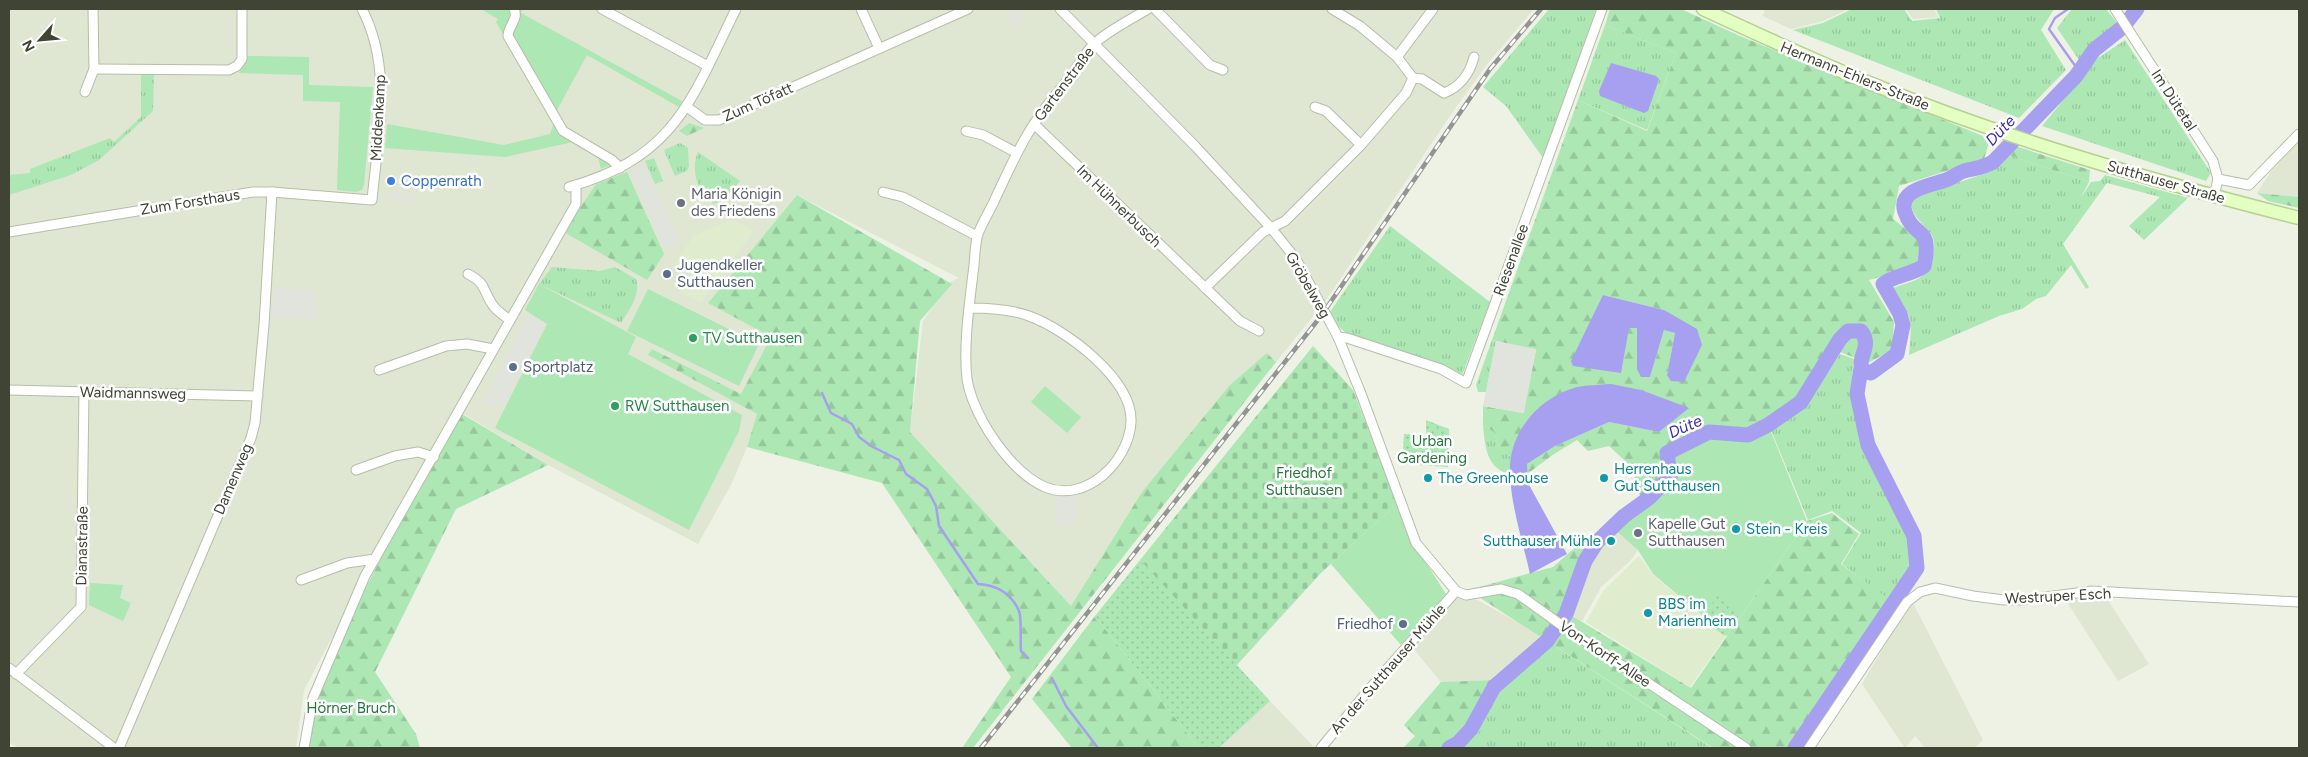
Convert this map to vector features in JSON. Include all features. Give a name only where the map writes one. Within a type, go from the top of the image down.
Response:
[{"type":"street","points":[[85,92],[94,69],[93,9]]},
{"type":"street","points":[[94,69],[229,70],[237,66],[242,59],[242,9]]},
{"type":"street","name":"Middenkamp","points":[[362,9],[376,44],[381,67],[380,120],[372,200]]},
{"type":"street","points":[[514,9],[516,18],[508,31],[508,36],[563,130],[612,160],[620,168]]},
{"type":"street","points":[[602,9],[708,66]]},
{"type":"street","points":[[304,748],[313,698],[365,576],[576,204],[572,186],[620,168],[646,153],[660,140],[687,107],[736,9]]},
{"type":"street","points":[[861,9],[879,48]]},
{"type":"street","name":"Zum Töfatt","points":[[687,107],[705,120],[718,120],[968,9]]},
{"type":"street","name":"Gröbelweg","points":[[1060,9],[1195,146],[1271,228],[1296,259],[1338,337],[1360,391],[1410,529],[1426,556],[1456,591]]},
{"type":"street","name":"Gartenstraße","points":[[970,308],[996,308],[1028,316],[1054,330],[1082,349],[1113,376],[1130,405],[1131,422],[1128,439],[1119,457],[1107,472],[1092,483],[1077,488],[1065,490],[1047,488],[1030,478],[996,442],[982,421],[967,379],[970,308],[978,236],[1017,153],[1034,124],[1094,43],[1148,9]]},
{"type":"street","points":[[1154,9],[1210,65],[1223,70]]},
{"type":"street","points":[[1332,9],[1360,26],[1397,57],[1413,78],[1422,79],[1444,93],[1455,89],[1471,68],[1474,57]]},
{"type":"street","points":[[1397,57],[1433,9]]},
{"type":"street","name":"Riesenallee","points":[[1338,337],[1347,338],[1441,369],[1466,383],[1602,9]]},
{"type":"street","name":"Hermann-Ehlers-Straße","points":[[1703,9],[1779,46],[1874,85],[2033,141]]},
{"type":"street","name":"Im Dütetal","points":[[2115,9],[2213,161],[2218,178]]},
{"type":"street","points":[[1205,288],[1263,232],[1285,221],[1361,145],[1406,93],[1413,78]]},
{"type":"street","points":[[1316,107],[1326,111],[1361,145]]},
{"type":"street","name":"Im Hühnerbusch","points":[[1034,124],[1205,288],[1240,320],[1259,331]]},
{"type":"street","points":[[966,131],[983,135],[1017,153]]},
{"type":"street","points":[[2214,196],[2218,178],[2249,186],[2299,134]]},
{"type":"street","name":"Sutthauser Straße","points":[[2033,141],[2214,196],[2299,218]]},
{"type":"street","name":"Zum Forsthaus","points":[[9,232],[226,196],[272,192],[372,200]]},
{"type":"street","name":"Damenweg","points":[[119,748],[251,438],[258,396],[272,192]]},
{"type":"street","points":[[883,192],[903,197],[978,236]]},
{"type":"street","points":[[468,274],[478,279],[486,288],[491,303],[498,312],[510,320]]},
{"type":"street","points":[[379,370],[446,346],[467,344],[493,349]]},
{"type":"street","name":"Waidmannsweg","points":[[9,390],[258,396]]},
{"type":"street","name":"Dianastraße","points":[[13,671],[81,607],[84,392]]},
{"type":"street","points":[[356,470],[395,456],[418,452],[434,457]]},
{"type":"street","points":[[302,580],[346,563],[375,559]]},
{"type":"street","name":"Westruper Esch","points":[[1809,748],[1907,602],[1920,592],[1935,588],[1973,596],[2023,600],[2092,591],[2299,602]]},
{"type":"street","name":"Von-Korff-Allee","points":[[1456,591],[1466,595],[1501,589],[1509,590],[1528,599],[1552,619],[1746,748]]},
{"type":"street","name":"An der Sutthauser Mühle","points":[[1321,748],[1366,693],[1456,591]]},
{"type":"street","points":[[13,671],[114,748]]},
{"type":"shaded area","points":[[9,9],[1534,9],[1488,63],[1454,110],[1324,303],[1276,362],[1267,353],[1142,492],[1071,606],[910,432],[923,321],[950,282],[959,278],[797,195],[708,303],[771,337],[741,394],[652,349],[649,355],[757,414],[747,447],[732,483],[698,544],[548,465],[454,408],[304,690],[296,748],[18,748],[9,742]]},
{"type":"shaded area","points":[[1004,9],[1027,9],[1021,15],[1015,31]]},
{"type":"shaded area","points":[[1765,9],[1849,9],[1823,21],[1791,29],[1763,16]]},
{"type":"shaded area","points":[[1906,9],[1934,9],[1938,17],[1913,19]]},
{"type":"shaded area","points":[[1611,63],[1656,76],[1659,79],[1648,111],[1644,113],[1600,96],[1599,91]]},
{"type":"shaded area","points":[[2299,141],[2299,197],[2257,193],[2272,170]]},
{"type":"shaded area","points":[[645,164],[680,242],[665,248],[630,170]]},
{"type":"shaded area","points":[[391,191],[417,194],[416,202],[390,199]]},
{"type":"shaded area","points":[[734,219],[754,231],[701,303],[682,293],[692,275],[675,263],[694,235]]},
{"type":"shaded area","points":[[274,288],[317,292],[315,320],[272,317]]},
{"type":"shaded area","points":[[1603,295],[1664,310],[1697,329],[1702,345],[1684,382],[1671,381],[1667,375],[1675,333],[1664,330],[1650,377],[1641,377],[1637,369],[1637,328],[1629,328],[1621,373],[1573,366],[1571,361]]},
{"type":"shaded area","name":"Sportplatz","points":[[529,313],[547,324],[505,404],[497,400],[494,408],[484,402]]},
{"type":"shaded area","points":[[1496,341],[1536,349],[1524,413],[1483,406]]},
{"type":"shaded area","points":[[1611,384],[1641,390],[1689,408],[1659,432],[1609,422],[1555,446],[1527,464],[1528,483],[1567,554],[1530,574],[1511,486],[1511,458],[1514,444],[1520,431],[1529,419],[1550,399],[1577,387]]},
{"type":"shaded area","points":[[1056,496],[1075,496],[1076,524],[1057,524]]},
{"type":"shaded area","points":[[1614,529],[1638,550],[1630,561],[1601,587],[1582,621],[1569,614],[1599,544]]},
{"type":"shaded area","points":[[1639,556],[1653,575],[1726,636],[1690,687],[1586,622],[1604,590]]},
{"type":"shaded area","points":[[1461,591],[1542,636],[1494,680],[1441,682],[1412,647]]},
{"type":"shaded area","points":[[2106,597],[2149,664],[2118,681],[2065,599]]},
{"type":"shaded area","points":[[1913,603],[1983,740],[1974,748],[1925,748],[1915,736],[1905,748],[1862,684],[1905,611]]},
{"type":"shaded area","points":[[1270,701],[1315,748],[1219,748]]},
{"type":"green space","points":[[481,9],[522,9],[521,13],[682,101],[679,107],[587,55],[557,110],[568,129],[621,160],[601,169],[598,157],[573,142],[505,157],[385,148],[387,124],[504,145],[550,134],[554,123],[496,22],[498,19]]},
{"type":"green space","points":[[1549,9],[1596,9],[1543,158],[1506,106],[1483,87]]},
{"type":"green space","points":[[1610,9],[1681,9],[1740,36],[1990,139],[1984,159],[1899,186],[1893,219],[1921,241],[1916,267],[1869,280],[1894,322],[1892,350],[1868,363],[1840,352],[1808,391],[1768,421],[1747,433],[1710,430],[1665,452],[1667,478],[1645,499],[1632,488],[1636,471],[1609,446],[1588,451],[1577,440],[1527,474],[1527,464],[1555,446],[1609,422],[1659,432],[1688,408],[1562,393],[1543,405],[1529,419],[1518,436],[1512,458],[1499,447],[1494,432],[1483,425],[1483,406],[1523,413],[1536,350],[1492,340],[1578,100],[1647,131],[1676,53],[1605,25]],"holes":[[[1603,295],[1664,310],[1702,345],[1692,362],[1667,375],[1675,333],[1664,330],[1650,377],[1637,369],[1637,328],[1629,328]]]},
{"type":"green space","points":[[1852,9],[1904,9],[1912,21],[1940,18],[1936,9],[2054,9],[2041,30],[2066,70],[2019,118],[1793,30],[1823,23]]},
{"type":"green space","points":[[2072,9],[2106,9],[2117,23],[2089,46],[2079,60],[2057,28]]},
{"type":"green space","points":[[1605,25],[1676,53],[1647,130],[1578,100]]},
{"type":"green space","points":[[2125,40],[2211,173],[2206,181],[2042,126],[2098,58]]},
{"type":"green space","points":[[247,56],[309,57],[309,85],[373,87],[362,190],[356,192],[337,190],[340,102],[303,101],[303,75],[239,73],[247,61]]},
{"type":"green space","points":[[141,72],[154,72],[153,111],[99,160],[71,175],[9,195],[9,175],[30,173],[30,169],[110,138],[114,142],[141,117]]},
{"type":"green space","points":[[689,123],[704,128],[687,136],[679,131]]},
{"type":"green space","points":[[680,143],[688,148],[689,166],[687,171],[675,176],[664,150]]},
{"type":"green space","points":[[2015,146],[2090,170],[2089,182],[2008,155]]},
{"type":"green space","points":[[698,152],[740,181],[724,200],[713,204],[709,196],[704,198],[695,170]]},
{"type":"green space","points":[[2008,155],[2089,182],[2080,199],[2091,182],[2100,181],[2105,175],[2188,198],[2144,240],[2129,226],[2160,197],[2107,183],[2063,244],[2089,287],[2086,289],[2071,265],[2046,296],[2036,299],[2022,309],[1999,316],[1909,355],[1910,319],[1893,288],[1914,281],[1923,275],[1930,264],[1934,246],[1932,235],[1916,216],[1911,204],[1917,196],[1990,172]]},
{"type":"green space","points":[[654,158],[663,181],[655,184],[645,161]]},
{"type":"green space","points":[[627,172],[664,254],[647,280],[564,232],[596,184]]},
{"type":"green space","points":[[2257,193],[2299,197],[2299,208],[2268,201]]},
{"type":"green space","points":[[797,195],[952,284],[920,321],[910,432],[1071,606],[1142,492],[1230,385],[1267,353],[1276,362],[973,748],[962,748],[1011,677],[882,483],[747,447],[757,414],[648,355],[652,349],[741,394],[771,337],[708,303]]},
{"type":"green space","points":[[1390,226],[1490,302],[1462,375],[1442,365],[1350,336],[1335,324],[1329,313]]},
{"type":"green space","points":[[552,267],[600,271],[615,267],[636,279],[636,297],[621,323],[539,284]]},
{"type":"green space","name":"RW Sutthausen","points":[[539,284],[636,337],[628,354],[742,415],[739,431],[689,530],[495,428],[547,324],[525,310]]},
{"type":"green space","name":"TV Sutthausen","points":[[648,289],[759,344],[739,386],[627,331]]},
{"type":"green space","points":[[1492,340],[1496,341],[1486,392],[1478,392],[1476,385]]},
{"type":"green space","name":"Friedhof Sutthausen","points":[[1313,346],[1353,390],[1397,504],[1321,573],[1236,666],[1140,560]]},
{"type":"green space","points":[[1840,354],[1854,359],[1850,395],[1862,448],[1908,537],[1910,568],[1887,599],[1842,564],[1861,533],[1832,511],[1808,520],[1771,430],[1806,406]]},
{"type":"green space","points":[[1045,386],[1081,417],[1067,433],[1031,402]]},
{"type":"green space","name":"Hörner Bruch","points":[[457,411],[548,465],[456,509],[375,672],[416,734],[420,748],[304,748],[311,694]]},
{"type":"green space","name":"Urban Gardening","points":[[1426,420],[1449,429],[1448,467],[1402,464],[1404,434],[1426,435]]},
{"type":"green space","points":[[1483,425],[1494,432],[1499,447],[1512,458],[1510,474],[1502,471],[1491,462],[1486,448]]},
{"type":"green space","points":[[1769,427],[1807,521],[1727,636],[1653,574],[1638,550],[1614,529],[1625,517],[1650,500],[1672,477],[1669,454],[1710,434],[1748,437]]},
{"type":"green space","points":[[1397,504],[1409,536],[1446,594],[1401,645],[1331,564]]},
{"type":"green space","points":[[1832,513],[1859,534],[1841,564],[1905,611],[1815,748],[1713,748],[1468,590],[1553,567],[1588,536],[1599,544],[1569,614],[1691,688],[1807,521]]},
{"type":"green space","points":[[1140,560],[1270,701],[1219,748],[1199,748],[1095,616]]},
{"type":"green space","points":[[90,583],[123,585],[120,598],[131,603],[123,621],[89,605]]},
{"type":"green space","points":[[1717,596],[1741,613],[1725,636],[1702,620]]},
{"type":"green space","points":[[1095,616],[1199,748],[1072,748],[1032,699]]},
{"type":"green space","points":[[1547,641],[1712,748],[1464,748],[1474,741],[1510,671]]},
{"type":"green space","points":[[1494,680],[1500,691],[1474,742],[1464,748],[1403,748],[1415,736],[1404,725],[1441,682]]},
{"type":"waterway","points":[[2068,9],[2055,18],[2049,29],[2076,67],[2076,76]]},
{"type":"waterway","name":"Düte","points":[[1449,748],[1458,743],[1471,729],[1494,687],[1547,641],[1566,614],[1585,561],[1597,542],[1624,516],[1649,498],[1670,477],[1667,453],[1709,432],[1748,435],[1768,425],[1801,402],[1840,339],[1848,331],[1861,331],[1864,337],[1866,342],[1861,362],[1864,371],[1871,373],[1897,354],[1903,325],[1900,314],[1883,284],[1924,266],[1926,253],[1924,238],[1909,221],[1905,212],[1904,204],[1906,198],[1911,193],[1925,186],[1993,162],[2076,76],[2094,50],[2123,27],[2137,9]]},
{"type":"waterway","name":"Düte","points":[[1795,748],[1917,568],[1914,536],[1868,445],[1857,394],[1861,368]]},
{"type":"waterway","points":[[822,393],[831,413],[852,424],[859,437],[871,446],[899,460],[906,474],[927,489],[936,506],[939,526],[978,584],[997,588],[1012,599],[1016,605],[1020,615],[1021,651],[1028,658]]},
{"type":"waterway","points":[[1052,678],[1066,706],[1098,748]]},
{"type":"railway","points":[[981,748],[1321,316],[1490,69],[1541,9]]},
{"type":"place","name":"Coppenrath","points":[[391,181]]},
{"type":"place","name":"Maria Königin des Friedens","points":[[681,203]]},
{"type":"place","name":"Jugendkeller Sutthausen","points":[[667,274]]},
{"type":"place","name":"TV Sutthausen","points":[[693,338]]},
{"type":"place","name":"Sportplatz","points":[[513,367]]},
{"type":"place","name":"RW Sutthausen","points":[[615,406]]},
{"type":"place","name":"The Greenhouse","points":[[1428,478]]},
{"type":"place","name":"Herrenhaus Gut Sutthausen","points":[[1604,478]]},
{"type":"place","name":"Stein - Kreis","points":[[1736,529]]},
{"type":"place","name":"Kapelle Gut Sutthausen","points":[[1638,533]]},
{"type":"place","name":"Sutthauser Mühle","points":[[1611,541]]},
{"type":"place","name":"BBS im Marienheim","points":[[1648,613]]},
{"type":"place","name":"Friedhof","points":[[1403,624]]}]
